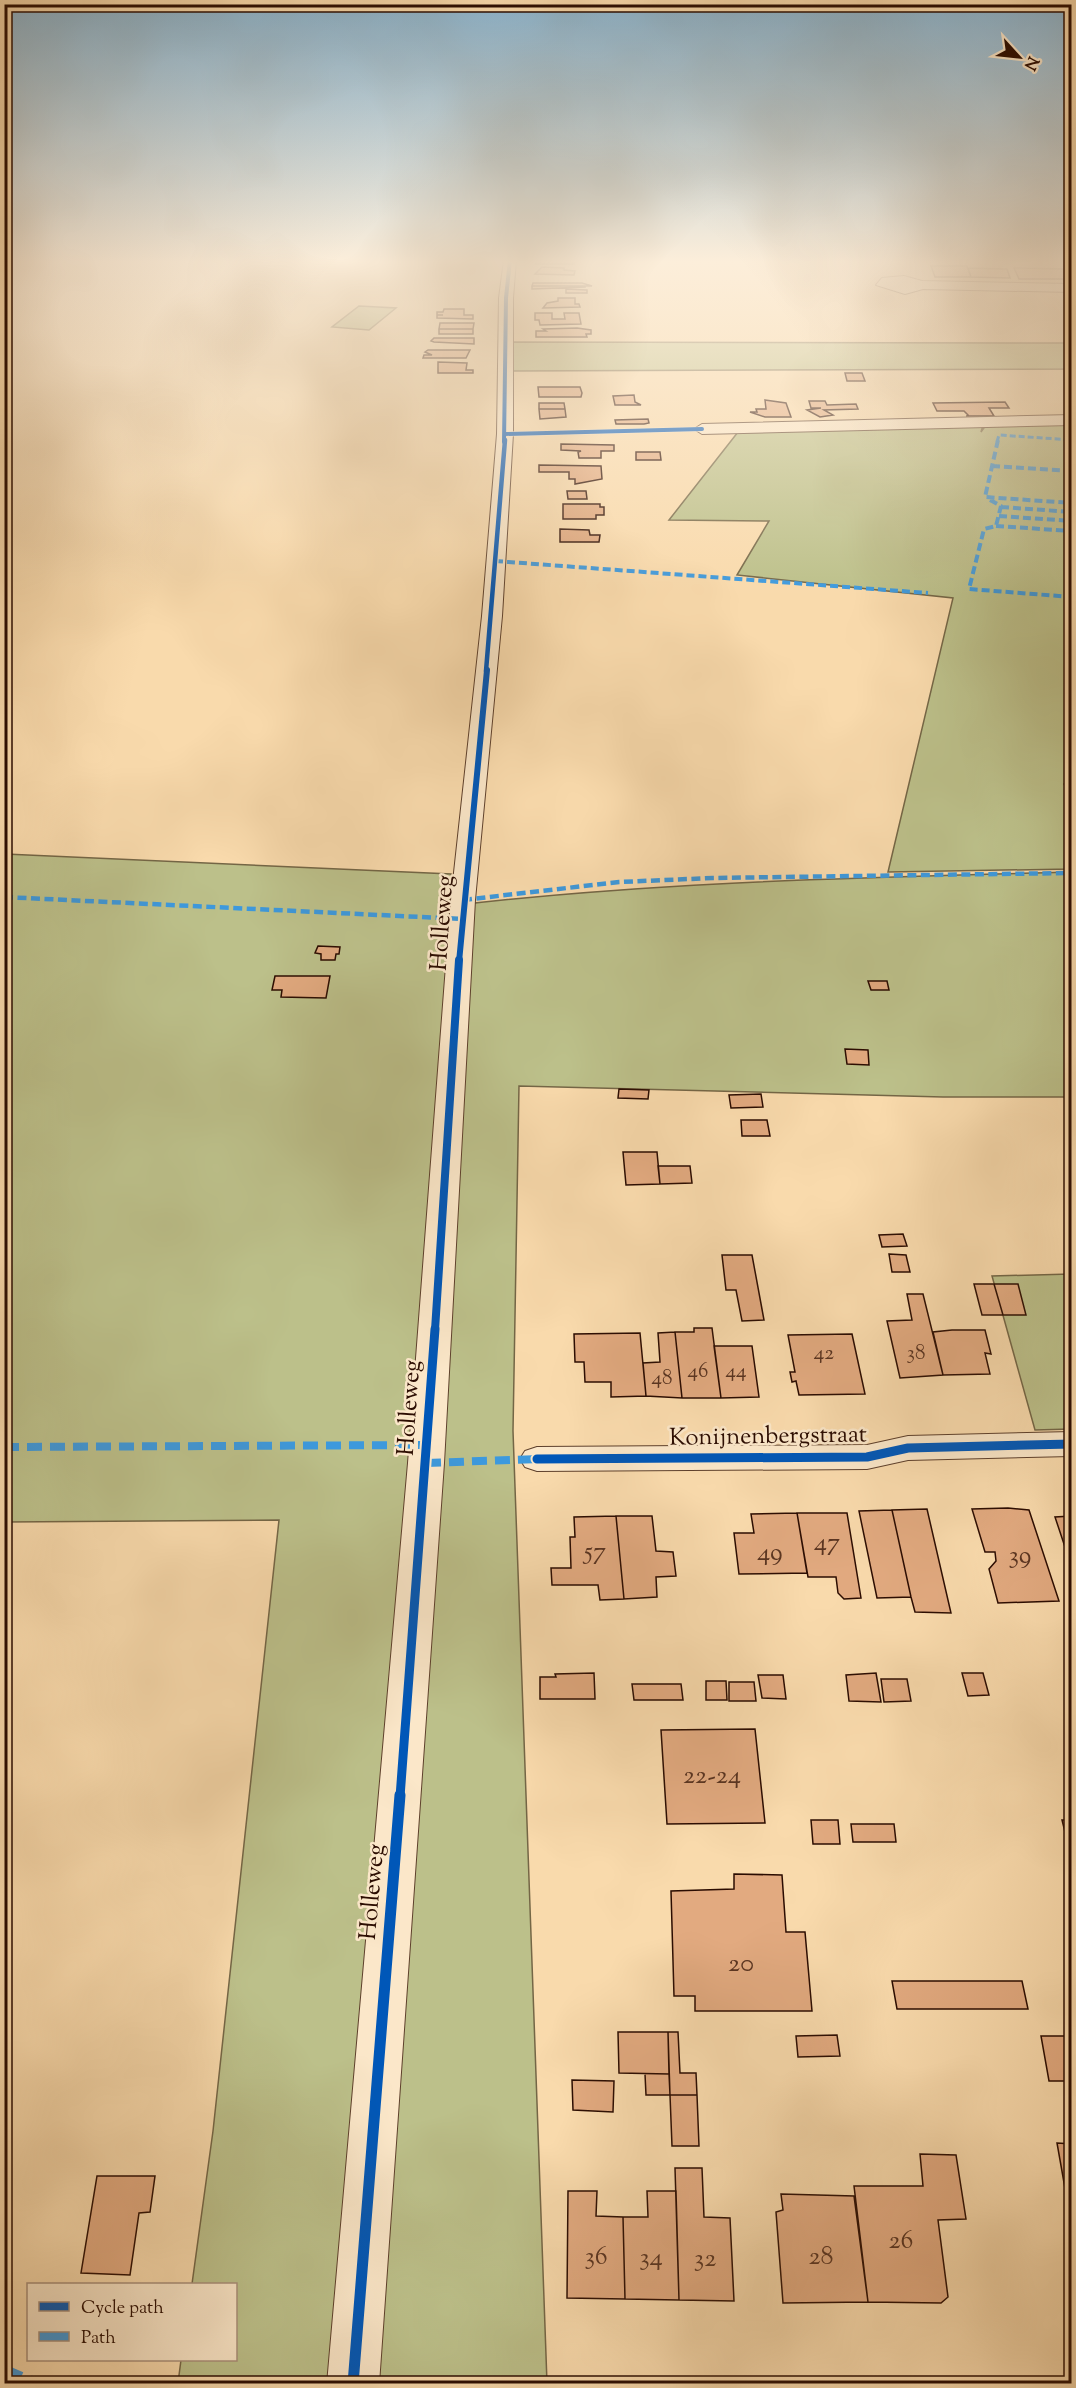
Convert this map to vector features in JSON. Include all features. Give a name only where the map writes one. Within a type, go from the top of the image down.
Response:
[{"type":"street","name":"Holleweg","points":[[353,2384],[426,1463],[464,900],[492,616],[505,434],[506,371]]},
{"type":"street","points":[[702,429],[1071,420]]},
{"type":"street","name":"Konijnenbergstraat","points":[[537,1459],[867,1457],[908,1448],[1071,1444]]},
{"type":"green space","points":[[1071,422],[1072,778],[1064,784],[1071,799],[1071,869],[888,872],[953,598],[737,575],[769,521],[669,520],[738,432],[983,425],[981,432],[986,425]]},
{"type":"green space","points":[[5,854],[451,874],[450,906],[682,886],[1071,872],[1071,1097],[943,1097],[519,1086],[513,1431],[547,2383],[178,2383],[181,2361],[237,2361],[237,2283],[192,2283],[213,2131],[279,1520],[5,1522]]},
{"type":"green space","points":[[1071,1274],[1071,1429],[1035,1430],[992,1276]]},
{"type":"building","points":[[438,371],[473,371],[473,373]]},
{"type":"building","points":[[845,373],[862,373],[865,381],[847,381]]},
{"type":"building","points":[[538,387],[580,387],[582,393],[581,397],[539,397]]},
{"type":"building","points":[[634,395],[635,402],[641,405],[615,405],[613,396]]},
{"type":"building","points":[[765,400],[786,403],[791,417],[765,417],[750,412],[757,412],[756,409],[766,409]]},
{"type":"building","points":[[809,401],[825,401],[827,405],[856,404],[858,409],[824,410],[833,415],[820,417],[807,410],[821,408],[811,408]]},
{"type":"building","points":[[1005,402],[1009,408],[989,408],[994,416],[969,416],[964,411],[937,411],[933,403]]},
{"type":"building","points":[[539,403],[564,403],[565,409],[539,409]]},
{"type":"building","points":[[539,409],[565,409],[566,417],[540,419]]},
{"type":"building","points":[[648,419],[649,423],[644,424],[616,424],[615,420]]},
{"type":"building","points":[[561,444],[614,445],[614,451],[601,451],[601,458],[579,458],[578,452],[581,451],[561,450]]},
{"type":"building","points":[[636,452],[660,452],[661,460],[636,460]]},
{"type":"building","points":[[539,465],[601,466],[602,479],[575,484],[575,479],[569,479],[569,472],[539,472]]},
{"type":"building","points":[[567,491],[586,491],[587,499],[568,499]]},
{"type":"building","points":[[563,504],[600,504],[600,507],[604,507],[604,515],[596,515],[596,519],[563,519]]},
{"type":"building","points":[[560,529],[589,530],[590,535],[600,535],[599,542],[560,542]]},
{"type":"building","points":[[318,946],[340,947],[339,954],[336,954],[335,960],[321,960],[321,954],[315,953]]},
{"type":"building","points":[[275,976],[330,976],[326,998],[281,997],[282,990],[272,990]]},
{"type":"building","points":[[868,981],[887,981],[889,990],[871,990]]},
{"type":"building","points":[[845,1049],[868,1050],[869,1065],[847,1064]]},
{"type":"building","points":[[619,1089],[649,1090],[648,1099],[618,1098]]},
{"type":"building","points":[[761,1094],[763,1107],[731,1108],[729,1095]]},
{"type":"building","points":[[741,1120],[767,1120],[770,1136],[742,1136]]},
{"type":"building","points":[[623,1152],[657,1152],[660,1184],[626,1185]]},
{"type":"building","points":[[658,1166],[690,1166],[692,1183],[660,1184]]},
{"type":"building","points":[[903,1234],[907,1246],[882,1247],[879,1235]]},
{"type":"building","points":[[889,1254],[906,1255],[910,1272],[892,1272]]},
{"type":"building","points":[[722,1255],[752,1255],[764,1320],[742,1321],[736,1290],[726,1290]]},
{"type":"building","points":[[974,1284],[994,1284],[1003,1315],[982,1315]]},
{"type":"building","points":[[994,1284],[1018,1284],[1026,1315],[1003,1315]]},
{"type":"building","points":[[907,1294],[923,1294],[943,1375],[900,1378],[887,1321],[912,1320]]},
{"type":"building","points":[[694,1328],[712,1328],[721,1398],[682,1398],[675,1332],[694,1332]]},
{"type":"building","points":[[985,1330],[991,1354],[985,1353],[990,1374],[943,1375],[933,1332]]},
{"type":"building","points":[[675,1332],[682,1398],[646,1396],[643,1363],[660,1362],[658,1333]]},
{"type":"building","points":[[640,1333],[646,1396],[611,1397],[611,1382],[585,1382],[584,1362],[575,1362],[574,1334]]},
{"type":"building","points":[[852,1334],[865,1394],[799,1395],[796,1381],[792,1382],[790,1372],[795,1372],[788,1335]]},
{"type":"building","points":[[714,1346],[752,1346],[759,1397],[721,1398]]},
{"type":"building","points":[[927,1509],[951,1613],[915,1612],[911,1597],[892,1510]]},
{"type":"building","points":[[972,1509],[1029,1510],[1059,1601],[998,1603],[989,1569],[996,1561],[995,1552],[985,1552]]},
{"type":"building","points":[[892,1510],[911,1597],[877,1598],[859,1511]]},
{"type":"building","points":[[797,1513],[847,1513],[861,1598],[844,1599],[838,1593],[836,1577],[808,1577]]},
{"type":"building","points":[[797,1513],[807,1573],[739,1574],[734,1533],[754,1533],[751,1514]]},
{"type":"building","points":[[616,1516],[652,1516],[656,1551],[673,1552],[676,1576],[656,1577],[657,1597],[624,1599]]},
{"type":"building","points":[[616,1516],[624,1599],[600,1600],[598,1585],[552,1585],[551,1568],[571,1568],[570,1537],[575,1537],[574,1517]]},
{"type":"building","points":[[1072,1516],[1072,1568],[1055,1517]]},
{"type":"building","points":[[594,1673],[595,1699],[540,1699],[540,1677],[556,1677],[555,1674]]},
{"type":"building","points":[[876,1673],[881,1702],[849,1701],[846,1675]]},
{"type":"building","points":[[962,1673],[983,1673],[989,1695],[968,1696]]},
{"type":"building","points":[[758,1675],[783,1675],[786,1699],[762,1698]]},
{"type":"building","points":[[881,1679],[907,1679],[911,1701],[884,1702]]},
{"type":"building","points":[[706,1681],[726,1681],[727,1700],[706,1700]]},
{"type":"building","points":[[729,1682],[754,1682],[756,1701],[729,1701]]},
{"type":"building","points":[[632,1684],[681,1684],[683,1700],[634,1700]]},
{"type":"building","points":[[755,1729],[765,1823],[667,1824],[661,1730]]},
{"type":"building","points":[[811,1820],[838,1820],[840,1844],[813,1844]]},
{"type":"building","points":[[1062,1820],[1072,1820],[1072,1844],[1068,1844]]},
{"type":"building","points":[[851,1824],[894,1824],[896,1842],[853,1842]]},
{"type":"building","points":[[734,1874],[782,1875],[786,1932],[805,1932],[812,2011],[695,2011],[695,1996],[674,1996],[671,1891],[734,1889]]},
{"type":"building","points":[[892,1981],[1022,1981],[1028,2009],[897,2009]]},
{"type":"building","points":[[618,2032],[668,2032],[669,2074],[619,2073]]},
{"type":"building","points":[[668,2032],[678,2032],[680,2073],[696,2073],[697,2095],[670,2095]]},
{"type":"building","points":[[837,2035],[840,2056],[798,2057],[796,2036]]},
{"type":"building","points":[[1041,2036],[1072,2036],[1072,2081],[1049,2081]]},
{"type":"building","points":[[645,2074],[669,2074],[670,2095],[646,2095]]},
{"type":"building","points":[[572,2080],[614,2081],[613,2112],[573,2110]]},
{"type":"building","points":[[670,2095],[697,2095],[699,2146],[672,2146]]},
{"type":"building","points":[[1057,2143],[1072,2144],[1072,2228]]},
{"type":"building","points":[[920,2154],[956,2155],[966,2219],[938,2220],[948,2297],[941,2303],[868,2302],[854,2186],[923,2186]]},
{"type":"building","points":[[675,2168],[702,2168],[704,2217],[730,2218],[734,2301],[679,2300]]},
{"type":"building","points":[[97,2176],[155,2176],[150,2212],[139,2213],[130,2275],[81,2273]]},
{"type":"building","points":[[568,2191],[597,2191],[596,2216],[623,2217],[625,2299],[567,2298]]},
{"type":"building","points":[[647,2191],[676,2191],[679,2300],[625,2299],[623,2217],[648,2217]]},
{"type":"building","points":[[781,2194],[854,2196],[868,2302],[783,2303],[776,2212],[783,2210]]},
{"type":"marked path","points":[[1072,440],[999,435],[985,497],[1072,503]]},
{"type":"marked path","points":[[992,466],[1072,471]]},
{"type":"marked path","points":[[990,500],[1001,506],[996,526],[984,529],[969,589],[1072,597]]},
{"type":"marked path","points":[[1001,507],[1072,512]]},
{"type":"marked path","points":[[999,516],[1072,521]]},
{"type":"marked path","points":[[996,526],[1072,531]]},
{"type":"marked path","points":[[495,561],[928,593]]},
{"type":"marked path","points":[[463,900],[619,882],[713,878],[1072,873]]},
{"type":"marked path","points":[[4,897],[463,919]]},
{"type":"marked path","points":[[4,1447],[427,1445]]},
{"type":"marked path","points":[[426,1463],[537,1459]]},
{"type":"marked path","points":[[4,2369],[40,2384]]},
{"type":"cycle path","points":[[353,2384],[426,1463],[463,900],[492,616],[505,434],[505,371]]},
{"type":"cycle path","points":[[505,434],[702,429]]},
{"type":"cycle path","points":[[537,1459],[867,1457],[908,1448],[1072,1444]]}]
